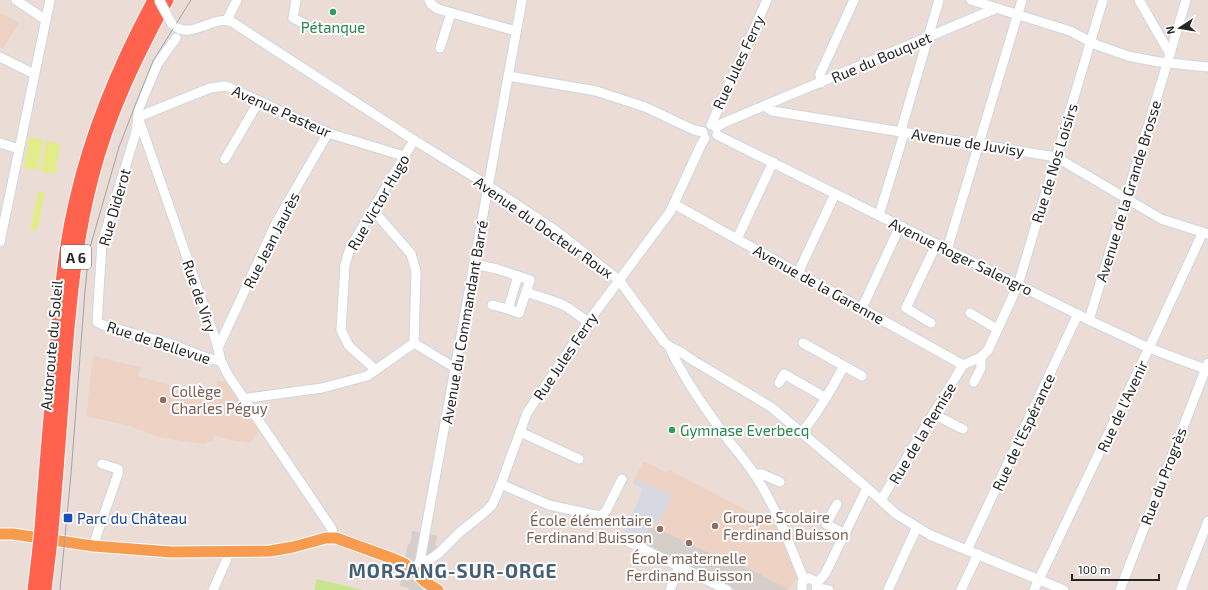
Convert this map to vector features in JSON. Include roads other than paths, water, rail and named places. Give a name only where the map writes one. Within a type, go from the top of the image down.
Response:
[{"type":"highway","name":"Autoroute du Soleil","points":[[46,529],[63,271],[73,212],[89,150],[106,102],[122,63],[154,0]]},
{"type":"highway","name":"Autoroute du Soleil","points":[[45,590],[44,548],[72,282],[82,219],[99,154],[116,104],[136,59],[167,0]]},
{"type":"highway","name":"Autoroute du Soleil","points":[[34,590],[44,548]]},
{"type":"main road","points":[[0,530],[13,534]]},
{"type":"main road","points":[[0,534],[13,534],[93,546],[159,552],[279,550],[320,539],[334,538],[345,540],[405,564],[425,582],[438,590]]},
{"type":"street","points":[[16,0],[46,20]]},
{"type":"street","points":[[0,242],[50,0]]},
{"type":"street","points":[[159,0],[172,24],[181,29],[191,30],[221,20],[227,20],[237,0]]},
{"type":"street","points":[[296,0],[293,18],[308,26]]},
{"type":"street","points":[[429,0],[434,7],[516,31]]},
{"type":"street","name":"Avenue du Commandant Barré","points":[[414,571],[420,561],[522,0]]},
{"type":"street","name":"Rue Jules Ferry","points":[[420,561],[430,560],[443,550],[459,533],[492,505],[531,407],[588,322],[670,212],[704,135],[706,126],[715,129],[767,0]]},
{"type":"street","points":[[821,82],[820,74],[854,0]]},
{"type":"street","points":[[879,215],[903,137],[902,126],[940,0]]},
{"type":"street","points":[[971,0],[1070,30],[1110,51],[1128,56],[1168,59],[1208,67]]},
{"type":"street","points":[[946,250],[1022,0]]},
{"type":"street","name":"Rue de Nos Loisirs","points":[[981,357],[988,350],[1018,285],[1103,0]]},
{"type":"street","points":[[1139,0],[1168,59]]},
{"type":"street","name":"Avenue de la Grande Brosse","points":[[1089,320],[1186,0]]},
{"type":"street","name":"Rue du Bouquet","points":[[764,106],[997,8]]},
{"type":"street","points":[[440,48],[451,13]]},
{"type":"street","name":"Avenue du Docteur Roux","points":[[227,20],[488,186],[554,230],[619,280],[664,342],[771,407],[896,514],[930,535],[1064,590]]},
{"type":"street","points":[[138,117],[138,110],[158,63],[176,38]]},
{"type":"street","points":[[0,57],[34,74]]},
{"type":"street","points":[[508,76],[596,91],[645,107],[712,140],[715,129],[723,123],[764,106]]},
{"type":"street","name":"Avenue Pasteur","points":[[138,117],[203,90],[217,86],[225,86],[328,133],[404,156]]},
{"type":"street","points":[[225,159],[259,101]]},
{"type":"street","name":"Avenue de Juvisy","points":[[764,106],[772,111],[1056,157],[1161,219],[1205,233]]},
{"type":"street","name":"Rue Diderot","points":[[97,322],[102,243],[136,132],[138,117]]},
{"type":"street","name":"Rue de Viry","points":[[138,117],[218,348],[220,361],[244,399],[332,528],[334,538]]},
{"type":"street","name":"Avenue Roger Salengro","points":[[715,129],[773,162],[835,194],[1089,320],[1149,348],[1207,367]]},
{"type":"street","name":"Rue Jean Jaurès","points":[[218,348],[276,224],[328,133]]},
{"type":"street","name":"Rue Victor Hugo","points":[[376,370],[349,346],[341,330],[345,265],[350,248],[414,140]]},
{"type":"street","points":[[0,143],[19,149]]},
{"type":"street","points":[[737,239],[773,162]]},
{"type":"street","points":[[798,273],[835,194]]},
{"type":"street","name":"Avenue de la Garenne","points":[[674,204],[963,365]]},
{"type":"street","points":[[373,210],[410,254],[416,271],[414,343]]},
{"type":"street","points":[[862,308],[900,226]]},
{"type":"street","name":"Rue de l'Avenir","points":[[1034,590],[1205,233]]},
{"type":"street","points":[[932,323],[906,308],[936,245]]},
{"type":"street","points":[[474,264],[497,269],[530,280],[519,313],[492,305]]},
{"type":"street","points":[[508,309],[518,276]]},
{"type":"street","points":[[526,292],[563,305],[588,322]]},
{"type":"street","points":[[970,313],[998,330]]},
{"type":"street","name":"Rue de l'Espérance","points":[[967,550],[1078,314]]},
{"type":"street","name":"Rue de Bellevue","points":[[97,322],[168,343],[220,361]]},
{"type":"street","points":[[414,343],[455,368]]},
{"type":"street","points":[[244,399],[322,388],[367,376],[414,343]]},
{"type":"street","points":[[803,343],[862,376]]},
{"type":"street","points":[[669,346],[680,369],[711,417],[754,474],[780,519],[804,580]]},
{"type":"street","points":[[963,365],[981,357],[981,368],[974,382]]},
{"type":"street","name":"Rue de la Remise","points":[[881,500],[963,365]]},
{"type":"street","points":[[802,432],[810,423],[826,398],[844,366]]},
{"type":"street","name":"Rue du Progrès","points":[[1120,590],[1207,367]]},
{"type":"street","points":[[778,383],[784,374],[826,398]]},
{"type":"street","points":[[933,414],[963,429]]},
{"type":"street","points":[[520,432],[579,459]]},
{"type":"street","points":[[93,546],[118,474],[118,469],[116,467],[102,464]]},
{"type":"street","points":[[754,474],[762,474],[780,482]]},
{"type":"street","points":[[501,484],[549,505],[588,509],[600,516],[604,513],[622,479]]},
{"type":"street","points":[[816,587],[825,574],[867,488]]},
{"type":"street","points":[[837,504],[826,524],[845,534]]},
{"type":"street","points":[[1181,590],[1208,521]]},
{"type":"street","points":[[888,590],[917,527]]},
{"type":"street","points":[[620,538],[727,590]]},
{"type":"street","points":[[213,590],[226,561],[228,551]]},
{"type":"street","points":[[961,590],[978,554]]},
{"type":"street","points":[[670,590],[679,566]]},
{"type":"street","points":[[804,580],[811,579],[816,587],[829,590]]},
{"type":"street","points":[[801,590],[801,584],[804,580]]},
{"type":"tram line","points":[[60,590],[89,251],[119,147],[153,61],[191,0]]},
{"type":"place","name":"Pétanque","points":[[333,12]]},
{"type":"place","name":"Collège Charles Péguy","points":[[163,400]]},
{"type":"place","name":"Gymnase Everbecq","points":[[672,430]]},
{"type":"place","name":"Parc du Château","points":[[68,518]]},
{"type":"place","name":"Groupe Scolaire Ferdinand Buisson","points":[[715,526]]},
{"type":"place","name":"École élémentaire Ferdinand Buisson","points":[[660,529]]},
{"type":"place","name":"École maternelle Ferdinand Buisson","points":[[689,543]]},
{"type":"district","name":"MORSANG-SUR-ORGE","points":[[453,570]]}]
